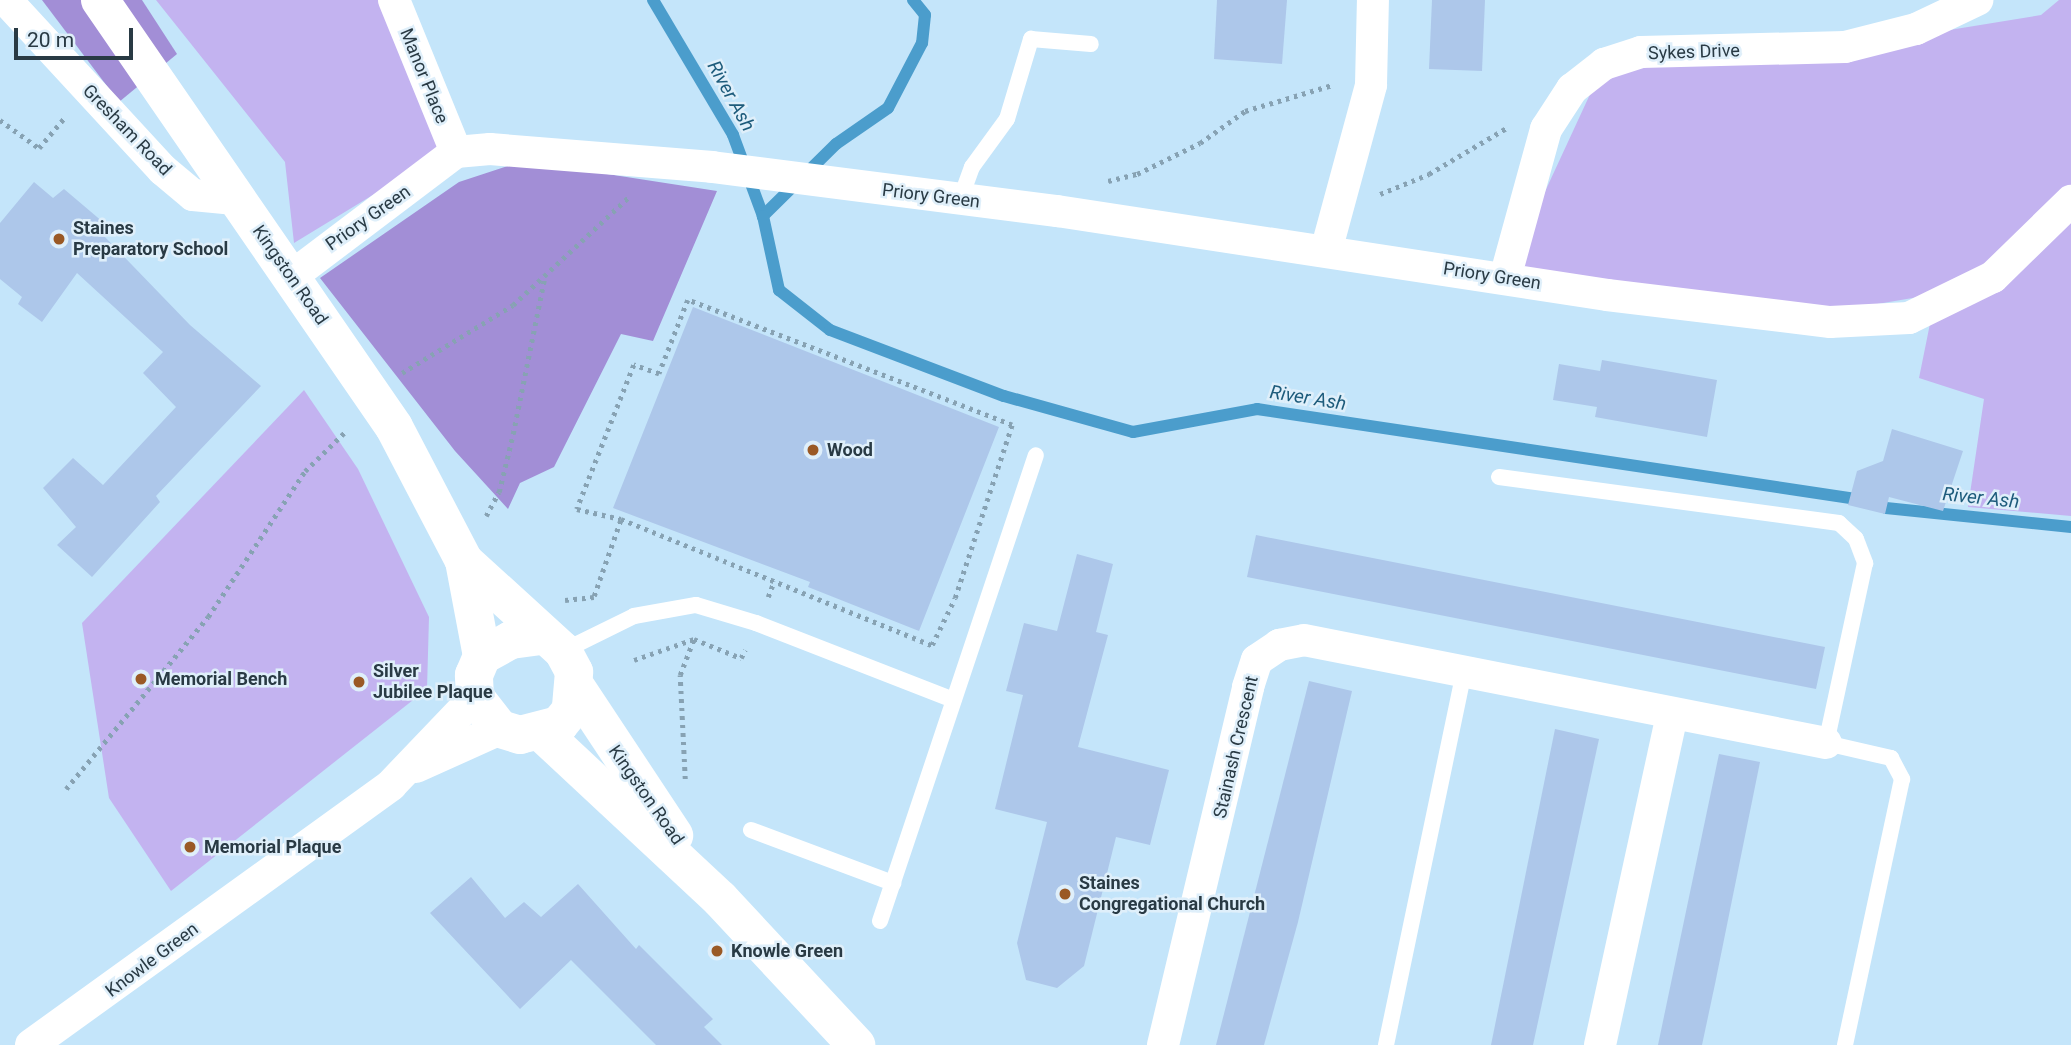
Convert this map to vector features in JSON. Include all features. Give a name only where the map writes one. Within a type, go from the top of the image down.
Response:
[{"type":"street","name":"Gresham Road","points":[[6,0],[88,90],[193,195],[235,199]]},
{"type":"street","name":"Kingston Road","points":[[100,0],[394,426],[464,561],[482,656]]},
{"type":"street","name":"Manor Place","points":[[394,0],[456,152]]},
{"type":"street","points":[[1326,251],[1342,200],[1371,67],[1373,0]]},
{"type":"street","name":"Sykes Drive","points":[[1505,278],[1546,130],[1572,89],[1604,64],[1642,52],[1845,47],[1916,29],[1977,0]]},
{"type":"street","name":"Priory Green","points":[[292,276],[456,152],[545,151],[712,167],[1326,251],[1607,295],[1830,322],[1909,318],[1993,277],[2071,201]]},
{"type":"street","name":"Kingston Road","points":[[464,561],[552,643]]},
{"type":"street","points":[[511,640],[552,643],[576,687],[571,710],[559,725],[541,732],[520,735],[500,729],[484,715],[475,696],[474,676],[482,656],[511,640]]},
{"type":"street","name":"Stainash Crescent","points":[[1163,1045],[1257,660],[1279,645],[1304,640],[1672,715],[1826,743]]},
{"type":"street","name":"Kingston Road","points":[[576,687],[627,771],[720,899]]},
{"type":"street","name":"Knowle Green","points":[[31,1045],[404,771],[475,696]]},
{"type":"street","points":[[1600,1045],[1672,715]]},
{"type":"street","name":"Knowle Green","points":[[404,771],[463,750],[500,729]]},
{"type":"street","name":"Kingston Road","points":[[541,732],[720,899],[856,1045]]},
{"type":"lane","points":[[960,200],[972,167],[1007,119],[1031,39],[1091,44]]},
{"type":"lane","points":[[880,921],[1036,455]]},
{"type":"lane","points":[[1499,477],[1839,523],[1856,539],[1865,563],[1826,743],[1891,758],[1902,779],[1845,1045]]},
{"type":"lane","points":[[552,643],[634,615],[696,605],[954,701]]},
{"type":"lane","points":[[1386,1045],[1464,673]]},
{"type":"lane","points":[[751,830],[892,883]]},
{"type":"path","points":[[1103,182],[1137,174],[1200,143],[1245,111],[1318,91],[1371,67]]},
{"type":"path","points":[[0,120],[39,148],[88,90]]},
{"type":"path","points":[[1342,200],[1373,197],[1429,174],[1517,121]]},
{"type":"path","points":[[400,374],[513,305],[665,162]]},
{"type":"path","points":[[486,516],[499,492],[545,275]]},
{"type":"path","points":[[688,300],[1012,425],[955,598],[932,645],[773,583],[621,519],[577,509],[634,365],[659,374],[688,300]]},
{"type":"path","points":[[66,789],[208,617],[305,471],[352,425]]},
{"type":"path","points":[[594,596],[621,519]]},
{"type":"path","points":[[634,660],[694,639],[680,676],[686,790]]},
{"type":"shaded area","points":[[42,0],[142,0],[177,54],[119,102]]},
{"type":"shaded area","points":[[156,0],[379,0],[445,151],[294,243],[285,162]]},
{"type":"shaded area","points":[[2059,0],[2071,0],[2071,516],[1968,507],[1984,399],[1919,378],[1936,294],[1795,318],[1505,278],[1604,64],[1845,47],[2041,15]]},
{"type":"shaded area","points":[[523,161],[717,191],[653,341],[621,334],[554,467],[520,483],[508,509],[455,451],[320,278],[459,182]]},
{"type":"shaded area","points":[[304,390],[358,469],[429,617],[427,689],[171,891],[109,798],[82,623]]},
{"type":"building","points":[[1217,0],[1287,0],[1282,64],[1214,59]]},
{"type":"building","points":[[1432,0],[1485,0],[1482,71],[1429,69]]},
{"type":"building","points":[[34,182],[53,198],[64,189],[110,228],[104,236],[190,325],[261,386],[156,496],[160,502],[92,577],[57,545],[76,527],[43,488],[73,458],[103,485],[176,407],[143,373],[163,352],[77,273],[42,322],[18,304],[22,297],[0,279],[0,223]]},
{"type":"building","name":"Wood","points":[[693,307],[999,427],[919,631],[808,587],[810,582],[613,508]]},
{"type":"building","points":[[1602,360],[1717,380],[1707,437],[1595,417],[1597,407],[1553,400],[1559,364],[1600,371]]},
{"type":"building","points":[[1892,429],[1963,451],[1943,511],[1889,497],[1885,514],[1848,505],[1857,471],[1883,461]]},
{"type":"building","points":[[1256,535],[1825,647],[1816,689],[1247,577]]},
{"type":"building","name":"Staines Congregational Church","points":[[1077,554],[1113,564],[1096,632],[1108,635],[1078,747],[1169,770],[1150,845],[1116,837],[1084,966],[1057,988],[1026,980],[1017,943],[1047,822],[995,809],[1023,695],[1006,691],[1024,623],[1057,631]]},
{"type":"building","points":[[1309,681],[1352,691],[1298,922],[1264,1045],[1216,1045]]},
{"type":"building","points":[[1555,729],[1599,739],[1533,1045],[1491,1045]]},
{"type":"building","points":[[1719,754],[1760,762],[1715,984],[1702,1045],[1658,1045]]},
{"type":"building","points":[[471,877],[505,918],[524,902],[541,917],[578,884],[636,949],[639,945],[713,1019],[704,1027],[722,1045],[656,1045],[571,960],[520,1009],[430,913]]},
{"type":"waterway","name":"River Ash","points":[[653,0],[733,135],[763,216]]},
{"type":"waterway","name":"River Ash","points":[[913,0],[925,15],[922,43],[888,108],[836,144],[763,216],[779,290],[830,330],[1004,396],[1133,432],[1257,409],[1850,498]]},
{"type":"waterway","name":"River Ash","points":[[1886,508],[2071,527]]},
{"type":"place","name":"Staines Preparatory School","points":[[59,239]]},
{"type":"place","name":"Wood","points":[[813,450]]},
{"type":"place","name":"Memorial Bench","points":[[141,679]]},
{"type":"place","name":"Silver Jubilee Plaque","points":[[359,682]]},
{"type":"place","name":"Memorial Plaque","points":[[190,847]]},
{"type":"place","name":"Staines Congregational Church","points":[[1065,894]]},
{"type":"place","name":"Knowle Green","points":[[717,951]]}]
